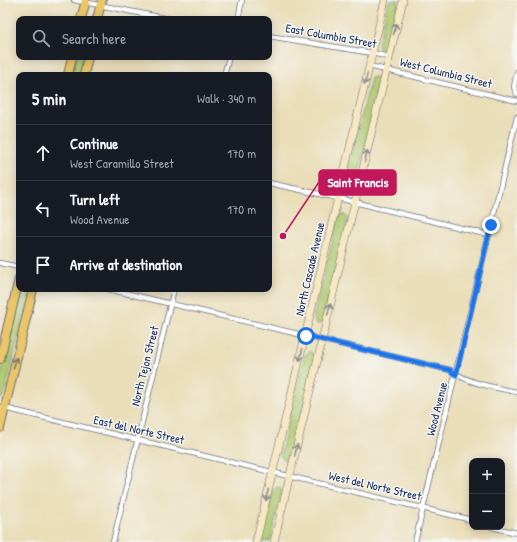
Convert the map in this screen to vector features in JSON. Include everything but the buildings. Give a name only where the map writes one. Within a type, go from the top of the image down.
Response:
[{"type":"main road","name":"North Cascade Avenue","points":[[256,542],[385,0]]},
{"type":"main road","points":[[274,542],[387,69],[402,0]]},
{"type":"main road","points":[[82,16],[86,1]]},
{"type":"main road","points":[[98,16],[101,2]]},
{"type":"main road","points":[[69,72],[71,60]]},
{"type":"main road","points":[[85,72],[87,60]]},
{"type":"main road","points":[[0,359],[16,292]]},
{"type":"main road","points":[[0,428],[2,408],[32,292]]},
{"type":"street","points":[[74,0],[101,2],[157,16]]},
{"type":"street","points":[[239,16],[242,0]]},
{"type":"street","name":"East Columbia Street","points":[[272,36],[389,57]]},
{"type":"street","points":[[225,72],[228,60]]},
{"type":"street","name":"West Columbia Street","points":[[369,66],[387,69],[517,101]]},
{"type":"street","points":[[517,72],[514,87],[517,94]]},
{"type":"street","name":"Wood Avenue","points":[[415,542],[517,118]]},
{"type":"street","points":[[272,184],[338,198],[489,235]]},
{"type":"street","points":[[0,263],[16,266]]},
{"type":"street","points":[[120,292],[450,370],[466,380],[517,392]]},
{"type":"street","name":"North Tejon Street","points":[[113,542],[173,292]]},
{"type":"street","name":"East del Norte Street","points":[[2,408],[273,472]]},
{"type":"street","name":"West del Norte Street","points":[[273,472],[469,519]]},
{"type":"street","points":[[504,530],[517,533]]},
{"type":"green space","points":[[389,0],[399,0],[388,48],[383,51],[379,49],[378,44]]},
{"type":"green space","points":[[75,60],[84,60],[82,72],[73,72]]},
{"type":"green space","points":[[371,78],[378,78],[380,82],[356,185],[350,187],[345,183]]},
{"type":"green space","points":[[341,214],[345,215],[348,219],[323,322],[319,324],[316,323],[313,318],[338,217]]},
{"type":"green space","points":[[20,292],[29,292],[4,396],[0,399],[0,377]]},
{"type":"green space","points":[[310,351],[315,356],[291,458],[285,460],[280,456],[305,355]]},
{"type":"green space","points":[[277,487],[280,488],[282,492],[270,542],[260,542],[273,490]]},
{"type":"place","name":"Saint Francis","points":[[283,236]]},
{"type":"route","points":[[306,336],[450,370],[456,375],[491,225]]}]
